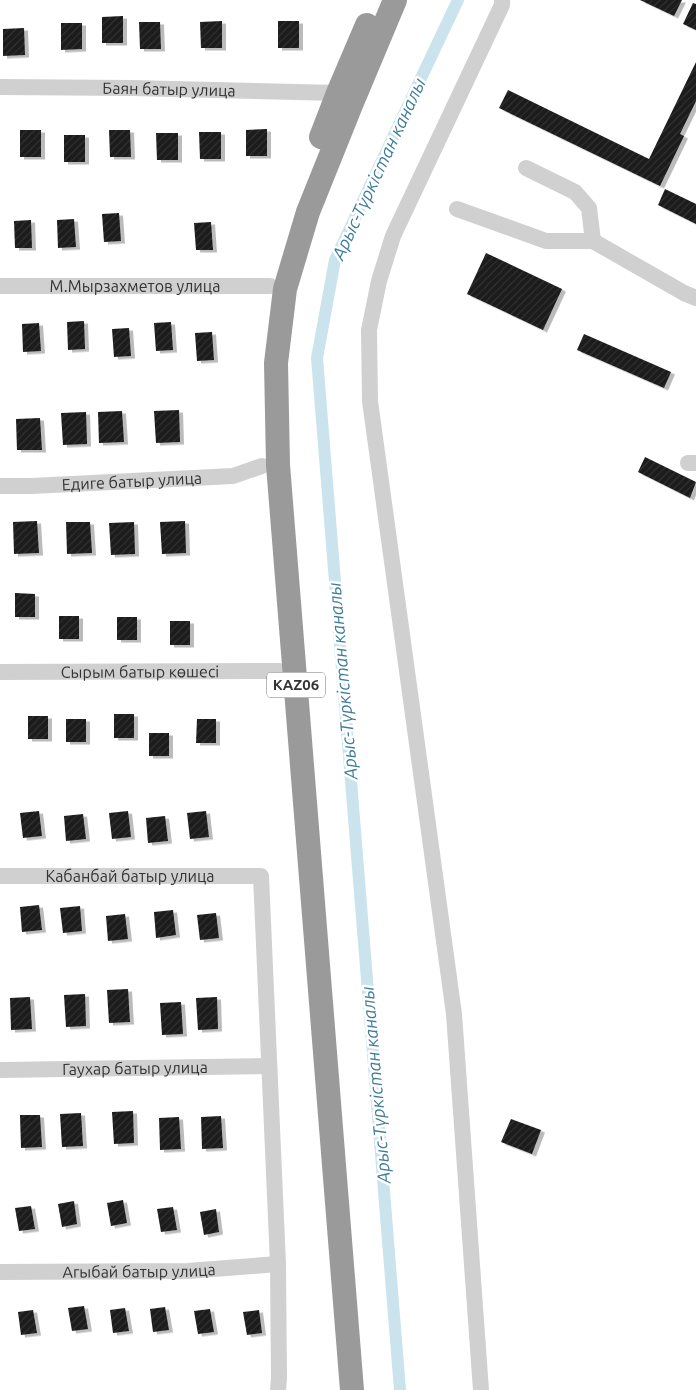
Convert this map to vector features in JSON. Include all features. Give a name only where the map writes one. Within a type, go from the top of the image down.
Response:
[{"type":"highway","name":"KАZ06","points":[[337,1390],[262,466],[261,363],[270,286],[294,207],[338,93],[378,0]]},
{"type":"highway","name":"KАZ06","points":[[352,1390],[278,465],[276,363],[285,289],[308,212],[395,0]]},
{"type":"street","points":[[481,1390],[454,1014],[370,402],[369,330],[379,281],[393,236],[502,6],[502,0]]},
{"type":"street","name":"Баян батыр улица","points":[[0,87],[338,93]]},
{"type":"street","points":[[526,168],[575,192],[589,208],[593,242]]},
{"type":"street","points":[[457,209],[546,241],[593,242],[684,294],[696,298]]},
{"type":"street","name":"М.Мырзахметов улица","points":[[0,286],[270,286]]},
{"type":"street","name":"Едиге батыр улица","points":[[0,486],[232,476],[262,466]]},
{"type":"street","name":"Сырым батыр көшесі","points":[[0,672],[279,670]]},
{"type":"street","name":"Кабанбай батыр улица","points":[[0,876],[261,876],[269,1066]]},
{"type":"street","points":[[269,1066],[278,1264],[280,1378],[278,1390]]},
{"type":"street","name":"Гаухар батыр улица","points":[[0,1070],[269,1066]]},
{"type":"street","name":"Агыбай батыр улица","points":[[0,1272],[188,1271],[278,1264]]},
{"type":"building","points":[[640,0],[682,0],[674,16]]},
{"type":"building","points":[[693,3],[696,4],[696,30],[683,24]]},
{"type":"building","points":[[123,16],[123,43],[102,43],[102,17]]},
{"type":"building","points":[[222,21],[222,48],[201,48],[200,22]]},
{"type":"building","points":[[278,21],[299,21],[299,48],[278,48]]},
{"type":"building","points":[[139,22],[160,22],[161,49],[140,49]]},
{"type":"building","points":[[61,23],[82,23],[82,49],[61,50]]},
{"type":"building","points":[[24,28],[25,55],[3,56],[3,29]]},
{"type":"building","points":[[696,62],[696,101],[680,134],[684,136],[660,186],[499,108],[508,90],[649,159]]},
{"type":"building","points":[[267,129],[267,156],[246,156],[246,130]]},
{"type":"building","points":[[20,130],[41,130],[41,157],[20,157]]},
{"type":"building","points":[[109,130],[130,130],[131,157],[110,157]]},
{"type":"building","points":[[199,132],[221,132],[221,159],[200,159]]},
{"type":"building","points":[[156,133],[178,133],[178,160],[157,160]]},
{"type":"building","points":[[64,135],[85,135],[85,162],[64,162]]},
{"type":"building","points":[[665,189],[696,204],[696,224],[658,205]]},
{"type":"building","points":[[119,213],[121,241],[104,242],[102,214]]},
{"type":"building","points":[[74,219],[76,247],[58,248],[57,220]]},
{"type":"building","points":[[31,220],[32,248],[15,248],[14,221]]},
{"type":"building","points":[[211,222],[213,250],[196,250],[194,223]]},
{"type":"building","points":[[486,253],[562,289],[543,330],[467,294]]},
{"type":"building","points":[[84,321],[85,349],[68,350],[67,322]]},
{"type":"building","points":[[171,322],[173,350],[156,351],[154,323]]},
{"type":"building","points":[[39,323],[41,351],[23,352],[22,324]]},
{"type":"building","points":[[129,328],[131,356],[114,357],[112,329]]},
{"type":"building","points":[[212,332],[214,360],[197,361],[195,333]]},
{"type":"building","points":[[584,334],[671,372],[664,388],[577,350]]},
{"type":"building","points":[[179,410],[180,442],[156,443],[154,411]]},
{"type":"building","points":[[122,411],[124,442],[99,443],[98,412]]},
{"type":"building","points":[[86,412],[87,444],[63,445],[61,413]]},
{"type":"building","points":[[40,418],[42,450],[17,450],[16,419]]},
{"type":"building","points":[[645,457],[696,482],[690,498],[638,472]]},
{"type":"building","points":[[37,521],[39,553],[14,554],[13,522]]},
{"type":"building","points":[[185,521],[186,553],[162,554],[160,522]]},
{"type":"building","points":[[66,522],[90,522],[92,553],[67,554]]},
{"type":"building","points":[[134,522],[135,554],[111,555],[109,523]]},
{"type":"building","points":[[15,593],[35,594],[35,617],[15,617]]},
{"type":"building","points":[[59,616],[79,616],[79,639],[59,639]]},
{"type":"building","points":[[117,617],[137,617],[137,640],[117,640]]},
{"type":"building","points":[[170,621],[190,621],[190,645],[170,645]]},
{"type":"building","points":[[114,714],[134,714],[134,738],[114,738]]},
{"type":"building","points":[[28,716],[48,716],[48,739],[28,739]]},
{"type":"building","points":[[66,719],[86,719],[86,742],[66,742]]},
{"type":"building","points":[[197,719],[216,719],[216,743],[196,743]]},
{"type":"building","points":[[149,733],[169,733],[169,756],[149,756]]},
{"type":"building","points":[[39,811],[42,836],[23,838],[20,813]]},
{"type":"building","points":[[128,811],[131,837],[112,839],[109,813]]},
{"type":"building","points":[[206,811],[209,837],[190,839],[187,813]]},
{"type":"building","points":[[83,814],[86,839],[66,841],[64,816]]},
{"type":"building","points":[[165,816],[168,841],[148,843],[146,818]]},
{"type":"building","points":[[39,905],[42,930],[22,932],[20,907]]},
{"type":"building","points":[[80,906],[82,931],[63,933],[60,908]]},
{"type":"building","points":[[173,910],[176,935],[156,938],[154,912]]},
{"type":"building","points":[[216,913],[219,938],[200,940],[197,915]]},
{"type":"building","points":[[125,914],[128,939],[108,941],[106,916]]},
{"type":"building","points":[[128,989],[130,1022],[109,1023],[107,990]]},
{"type":"building","points":[[85,994],[86,1026],[66,1027],[64,995]]},
{"type":"building","points":[[30,997],[32,1029],[11,1030],[10,998]]},
{"type":"building","points":[[217,997],[218,1029],[198,1030],[196,998]]},
{"type":"building","points":[[181,1002],[183,1034],[162,1035],[160,1003]]},
{"type":"building","points":[[133,1111],[134,1143],[114,1144],[112,1112]]},
{"type":"building","points":[[81,1113],[83,1146],[62,1147],[60,1114]]},
{"type":"building","points":[[20,1115],[40,1115],[42,1147],[21,1148]]},
{"type":"building","points":[[221,1116],[223,1148],[202,1149],[201,1117]]},
{"type":"building","points":[[179,1117],[181,1149],[160,1150],[159,1118]]},
{"type":"building","points":[[511,1119],[541,1130],[532,1154],[501,1142]]},
{"type":"building","points":[[123,1200],[127,1223],[111,1226],[107,1203]]},
{"type":"building","points":[[74,1201],[77,1224],[62,1227],[58,1204]]},
{"type":"building","points":[[31,1206],[35,1229],[19,1231],[15,1208]]},
{"type":"building","points":[[173,1207],[177,1230],[161,1232],[157,1209]]},
{"type":"building","points":[[216,1209],[219,1232],[204,1235],[200,1212]]},
{"type":"building","points":[[84,1306],[88,1329],[72,1331],[68,1308]]},
{"type":"building","points":[[165,1307],[169,1330],[153,1332],[150,1309]]},
{"type":"building","points":[[125,1308],[129,1331],[113,1333],[110,1310]]},
{"type":"building","points":[[210,1309],[214,1332],[198,1334],[194,1311]]},
{"type":"building","points":[[33,1310],[37,1333],[21,1335],[18,1312]]},
{"type":"building","points":[[259,1310],[262,1333],[247,1335],[243,1312]]},
{"type":"waterway","name":"Арыс-Түркістан каналы","points":[[400,1390],[317,358],[335,260],[458,0]]}]
